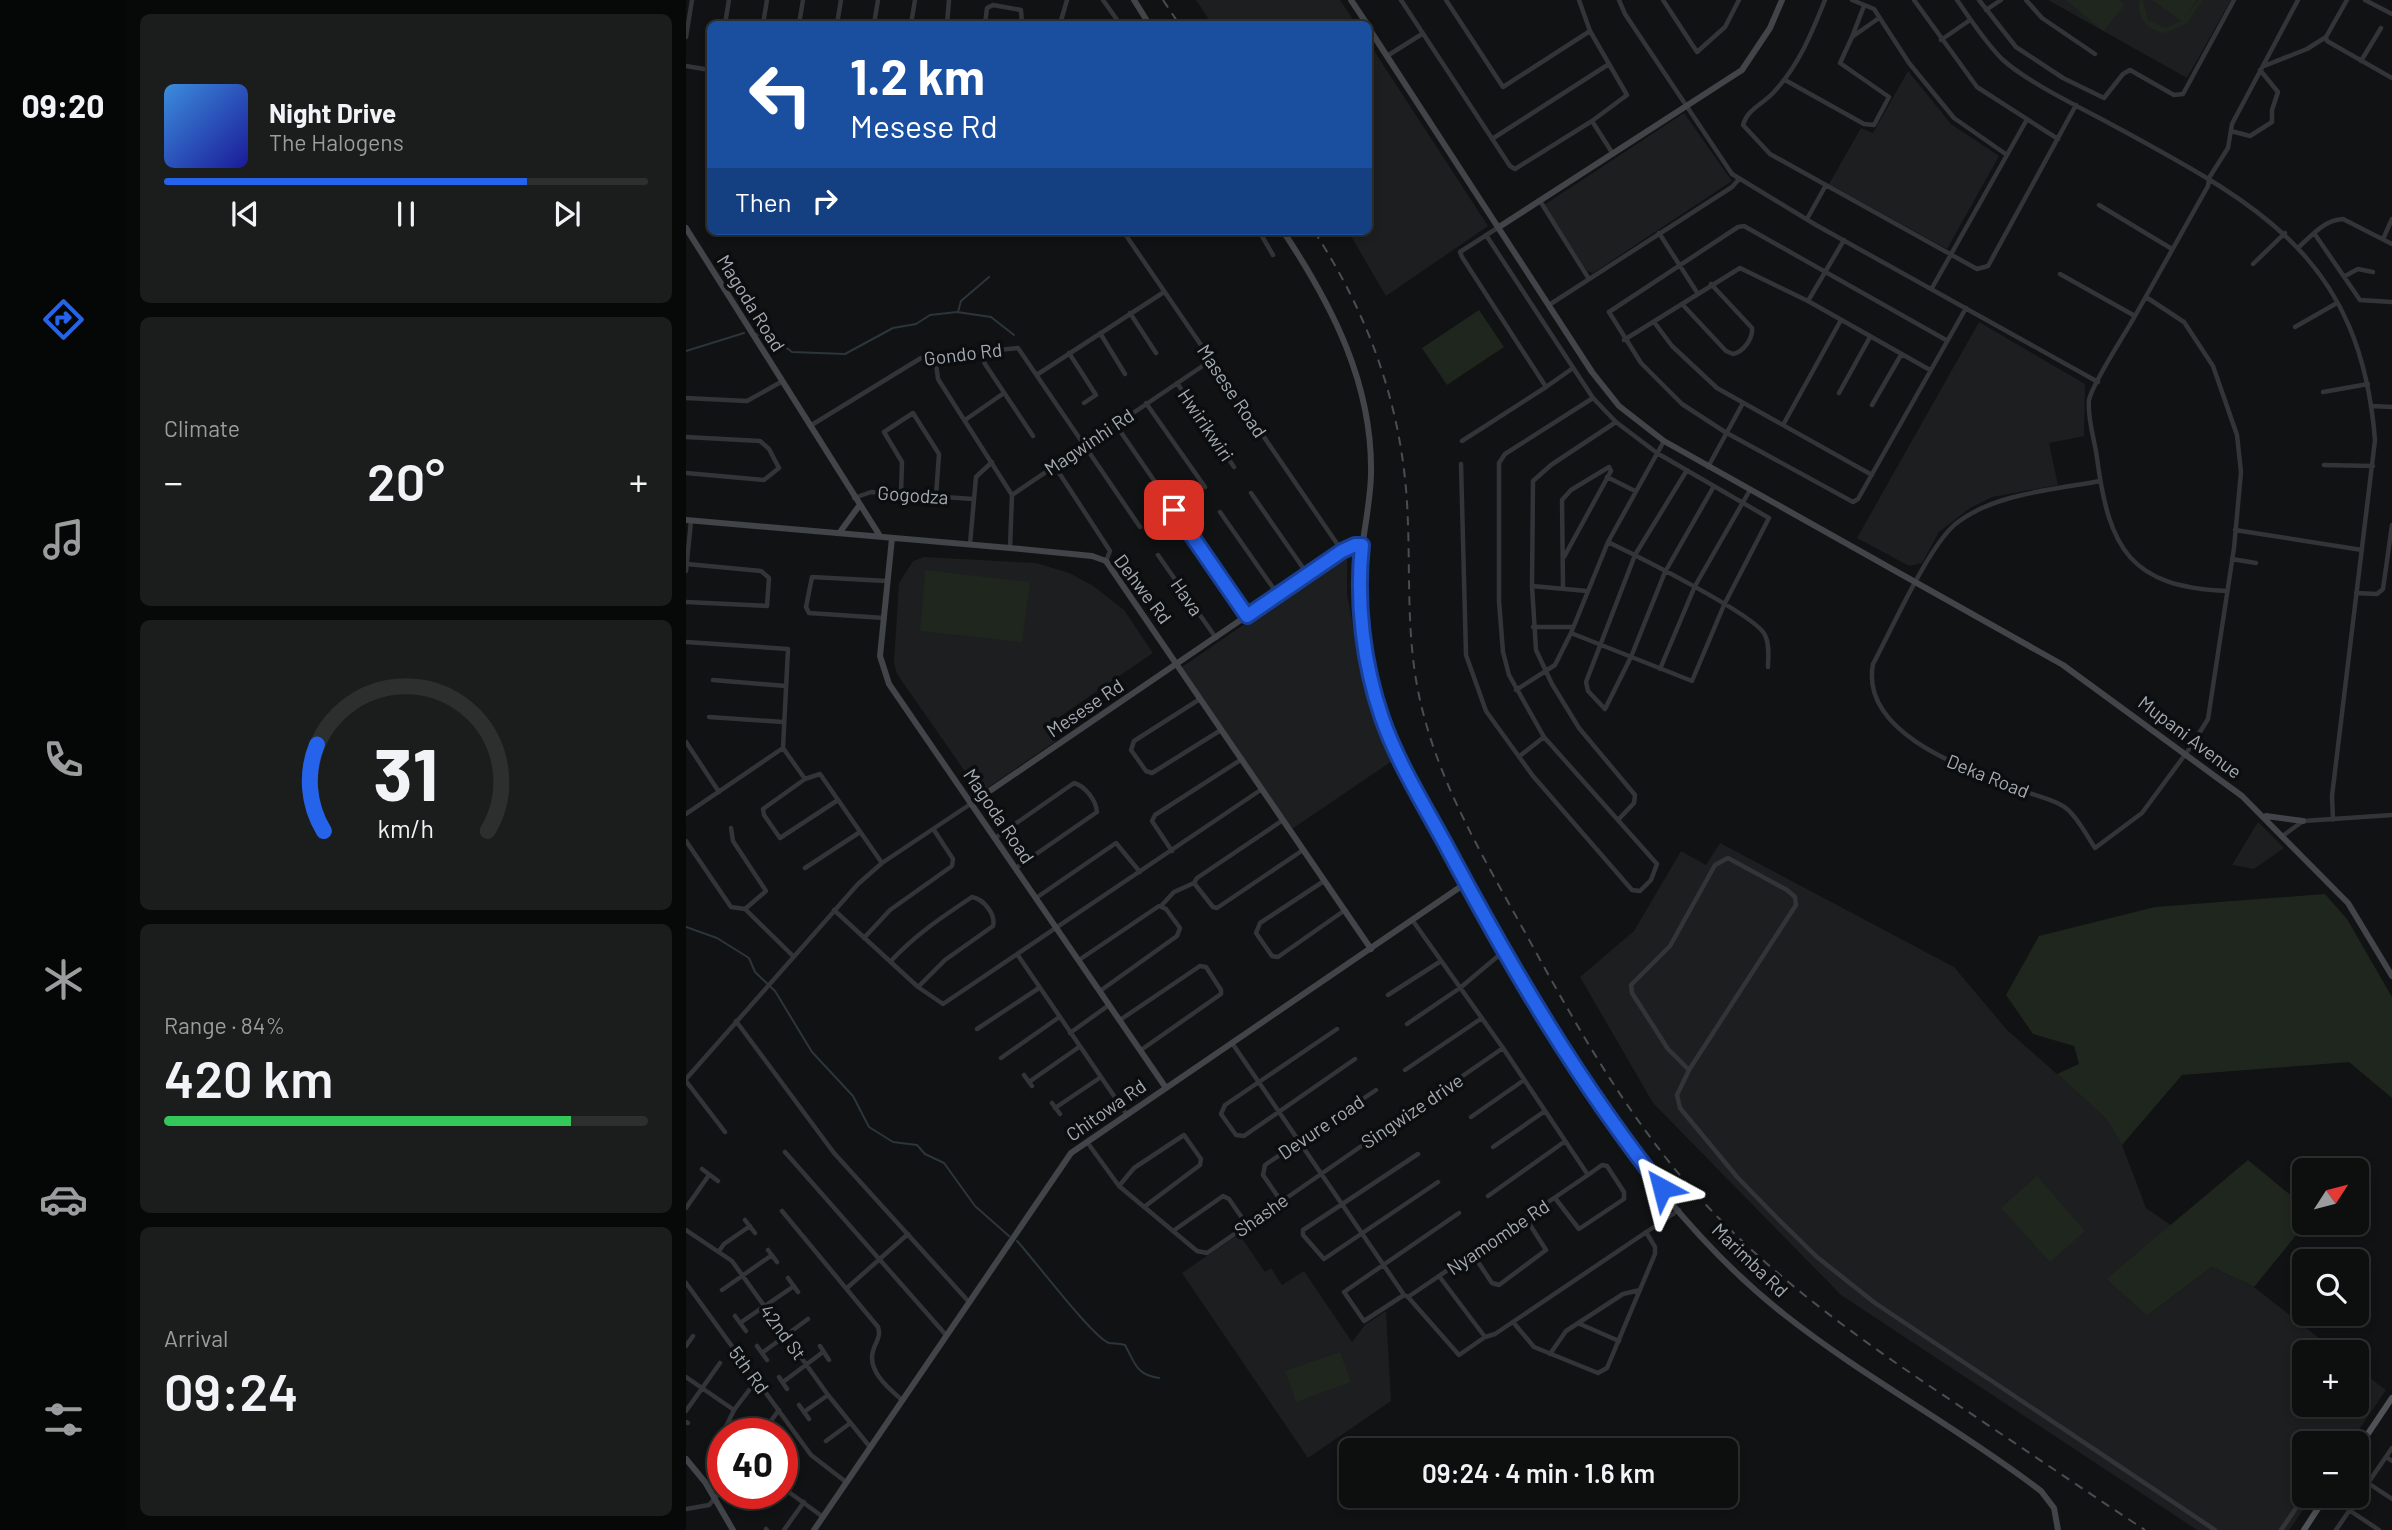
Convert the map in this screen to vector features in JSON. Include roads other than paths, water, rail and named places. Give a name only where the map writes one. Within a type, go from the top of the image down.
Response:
[{"type":"main road","points":[[2369,1432],[2392,1398]]},
{"type":"main road","points":[[2304,1530],[2318,1508]]},
{"type":"street","points":[[686,37],[692,0]]},
{"type":"street","points":[[726,21],[729,0]]},
{"type":"street","points":[[763,21],[766,0]]},
{"type":"street","points":[[800,21],[803,0]]},
{"type":"street","points":[[838,21],[841,0]]},
{"type":"street","points":[[874,21],[878,0]]},
{"type":"street","points":[[912,21],[915,0]]},
{"type":"street","points":[[947,21],[948,0]]},
{"type":"street","points":[[1061,21],[1067,0]]},
{"type":"street","points":[[1103,0],[1118,21]]},
{"type":"street","points":[[1134,0],[1147,21]]},
{"type":"street","name":"Mupani Avenue","points":[[1351,0],[1365,21]]},
{"type":"street","points":[[1401,0],[1510,166],[1517,168],[1592,121],[1627,95],[1590,31],[1579,0]]},
{"type":"street","points":[[1446,0],[1503,87],[1590,31]]},
{"type":"street","points":[[1619,0],[1726,167],[1739,179],[2098,382]]},
{"type":"street","points":[[1663,0],[1697,52],[1725,27],[1739,0]]},
{"type":"street","points":[[1546,387],[1460,252],[1742,71],[1770,28],[1782,0]]},
{"type":"street","points":[[1825,0],[1802,54],[1785,80],[1745,116],[1743,125],[1770,154],[1976,270],[1988,266],[2076,105]]},
{"type":"street","points":[[1852,0],[1872,7],[1954,118],[2007,155]]},
{"type":"street","points":[[1914,0],[1977,87],[2025,121],[2058,139]]},
{"type":"street","points":[[1957,0],[2004,60],[2076,105],[2209,178],[2255,207],[2285,233],[2324,279],[2352,331],[2372,406],[2373,466],[2332,796],[2333,820]]},
{"type":"street","points":[[1979,0],[2017,47],[2100,98],[2108,94],[2123,74],[2130,70],[2178,96],[2183,94],[2234,0]]},
{"type":"street","points":[[1986,10],[2001,0]]},
{"type":"street","points":[[2026,0],[2042,18],[2095,54]]},
{"type":"street","points":[[2227,591],[2175,585],[2144,571],[2118,543],[2110,527],[2100,481],[2089,405],[2098,382],[2208,186],[2209,178],[2226,153],[2231,131],[2298,0]]},
{"type":"street","points":[[2262,69],[2307,49],[2326,37],[2347,0]]},
{"type":"street","points":[[2365,0],[2392,14]]},
{"type":"street","points":[[985,21],[987,8],[993,5],[1021,10],[1021,21]]},
{"type":"street","points":[[1785,80],[1854,118],[1874,125],[1889,97],[1841,65],[1864,6]]},
{"type":"street","points":[[1852,37],[1879,18]]},
{"type":"street","points":[[1941,40],[1970,20]]},
{"type":"street","points":[[2361,61],[2381,28]]},
{"type":"street","name":"Mupani Avenue","points":[[1372,32],[1606,391],[1631,417],[1664,441],[1708,467],[2063,665],[2186,754],[2264,815],[2348,903],[2392,976]]},
{"type":"street","points":[[1387,56],[1422,34]]},
{"type":"street","points":[[2326,37],[2328,42],[2392,78]]},
{"type":"street","points":[[1492,139],[1609,64]]},
{"type":"street","points":[[686,66],[707,70]]},
{"type":"street","points":[[2231,131],[2250,136],[2272,122],[2272,110],[2278,92],[2262,69]]},
{"type":"street","points":[[1592,121],[1613,154]]},
{"type":"street","points":[[1932,288],[2025,121]]},
{"type":"street","points":[[1549,305],[1732,187],[1739,179]]},
{"type":"street","points":[[1807,219],[1826,185]]},
{"type":"street","points":[[1540,201],[1589,279]]},
{"type":"street","points":[[2099,205],[2172,249]]},
{"type":"street","points":[[2298,248],[2328,223],[2343,219],[2392,244]]},
{"type":"street","points":[[2383,239],[2392,219]]},
{"type":"street","points":[[1946,340],[1744,226],[1738,227],[1609,310],[1610,317],[1624,340],[1668,392],[1725,432],[1851,502],[1858,499],[1966,308]]},
{"type":"street","name":"Magoda Road","points":[[686,228],[880,536]]},
{"type":"street","points":[[1658,233],[1698,294]]},
{"type":"street","points":[[2253,264],[2285,233]]},
{"type":"street","points":[[2314,233],[2363,302],[2392,302]]},
{"type":"street","name":"Masese Road","points":[[1126,235],[1342,551]]},
{"type":"street","points":[[1261,235],[1273,255]]},
{"type":"street","name":"Marimba Rd","points":[[1285,235],[1318,288],[1358,373],[1371,464],[1359,580],[1362,626],[1368,664],[1382,718],[1466,883],[1504,951],[1600,1109],[1679,1210],[1745,1281],[1832,1352],[2041,1491],[2053,1508],[2059,1530]]},
{"type":"street","points":[[1486,235],[1592,398],[1616,422],[1657,453],[1768,516],[1769,521],[1724,605],[1692,681],[1688,682],[1572,633]]},
{"type":"street","points":[[1808,301],[1844,240]]},
{"type":"street","points":[[1624,340],[1711,284],[1743,267],[1930,370]]},
{"type":"street","points":[[2344,276],[2358,269],[2373,272]]},
{"type":"street","points":[[2060,274],[2135,316]]},
{"type":"street","points":[[1682,304],[1726,351],[1732,354],[1741,351],[1752,330],[1711,284]]},
{"type":"street","points":[[1038,374],[1164,292]]},
{"type":"street","points":[[2146,297],[2183,322],[2218,377],[2237,435],[2241,472],[2232,559],[2207,719],[2186,754]]},
{"type":"street","points":[[2295,327],[2337,303]]},
{"type":"street","points":[[1130,313],[1156,353]]},
{"type":"street","points":[[1783,425],[1841,320]]},
{"type":"street","points":[[1654,322],[1672,346],[1701,375],[1743,403],[1872,475]]},
{"type":"street","points":[[1100,333],[1125,374]]},
{"type":"street","points":[[1839,393],[1870,337]]},
{"type":"street","name":"Gondo Rd","points":[[810,426],[916,359],[1018,348],[1140,527]]},
{"type":"street","points":[[980,351],[1033,436]]},
{"type":"street","points":[[1069,354],[1096,395],[1084,403]]},
{"type":"street","points":[[1872,405],[1901,355]]},
{"type":"street","points":[[935,356],[938,379],[1012,495],[1010,548]]},
{"type":"street","name":"Magwinhi Rd","points":[[1012,495],[1210,360]]},
{"type":"street","points":[[1462,440],[1573,369]]},
{"type":"street","points":[[686,398],[747,401],[781,382]]},
{"type":"street","name":"Hwirikwiri","points":[[1177,383],[1234,467]]},
{"type":"street","points":[[2323,392],[2368,384]]},
{"type":"street","points":[[965,420],[1004,393]]},
{"type":"street","points":[[1461,464],[1466,654],[1486,711],[1503,739],[1521,755],[1533,776],[1632,890],[1640,891],[1658,866],[1544,737],[1516,690],[1502,644],[1498,466],[1505,454],[1592,398]]},
{"type":"street","points":[[1146,403],[1205,487]]},
{"type":"street","points":[[1708,467],[1743,403]]},
{"type":"street","points":[[2372,406],[2392,407]]},
{"type":"street","points":[[901,494],[902,463],[884,432],[914,413],[939,454],[936,496]]},
{"type":"street","points":[[1616,422],[1533,481],[1532,586],[1535,646],[1545,672],[1578,728],[1635,795],[1634,803],[1618,820]]},
{"type":"street","points":[[1115,425],[1247,616]]},
{"type":"street","points":[[686,437],[760,442],[769,449],[779,468],[764,480],[686,473]]},
{"type":"street","points":[[1516,690],[1555,665],[1572,633],[1608,542],[1664,441]]},
{"type":"street","points":[[970,544],[976,474],[992,462]]},
{"type":"street","points":[[1055,465],[1110,551],[1106,561]]},
{"type":"street","points":[[2324,465],[2373,466]]},
{"type":"street","points":[[1563,587],[1562,500],[1606,466],[1611,471],[1564,557]]},
{"type":"street","points":[[1687,470],[1636,555],[1586,685],[1605,709],[1631,657],[1665,572],[1714,486]]},
{"type":"street","points":[[1607,477],[1635,491]]},
{"type":"street","points":[[1916,582],[1947,532],[1984,507],[2010,498],[2100,481]]},
{"type":"street","points":[[1660,669],[1695,586],[1750,490]]},
{"type":"street","name":"Gogodza","points":[[854,498],[871,492],[973,499]]},
{"type":"street","points":[[1251,492],[1308,575]]},
{"type":"street","points":[[839,532],[859,506]]},
{"type":"street","points":[[1220,512],[1278,595]]},
{"type":"street","points":[[686,570],[689,521]]},
{"type":"street","name":"Dehwe Rd","points":[[689,521],[970,544],[1092,556],[1106,561],[1371,949]]},
{"type":"street","points":[[2356,593],[2377,594],[2383,589],[2392,525]]},
{"type":"street","points":[[2235,530],[2362,550]]},
{"type":"street","name":"Magoda Road","points":[[892,538],[881,663],[889,684],[1166,1088]]},
{"type":"street","points":[[1608,542],[1695,586],[1758,625],[1765,634],[1768,667]]},
{"type":"street","name":"Mesese Rd","points":[[686,1080],[834,910],[882,863],[1342,551],[1362,545]]},
{"type":"street","name":"Hava","points":[[1158,555],[1216,638]]},
{"type":"street","points":[[2232,559],[2256,564]]},
{"type":"street","points":[[686,602],[767,606],[769,578],[761,571],[687,564]]},
{"type":"street","points":[[884,618],[809,613],[806,607],[812,577],[887,581]]},
{"type":"street","name":"Deka Road","points":[[1916,582],[1873,664],[1872,677],[1880,706],[1896,725],[1919,743],[1970,770],[2065,807],[2095,848],[2141,813],[2186,754]]},
{"type":"street","points":[[1532,586],[1587,591]]},
{"type":"street","points":[[1533,627],[1573,627]]},
{"type":"street","points":[[686,642],[786,648],[783,748],[805,779]]},
{"type":"street","points":[[713,680],[786,686]]},
{"type":"street","points":[[1200,699],[1131,744],[1131,750],[1146,771],[1156,772],[1221,730]]},
{"type":"street","points":[[709,717],[783,722]]},
{"type":"street","points":[[1521,755],[1544,737]]},
{"type":"street","points":[[686,742],[719,792]]},
{"type":"street","points":[[686,813],[783,748]]},
{"type":"street","points":[[1172,851],[1152,821],[1155,815],[1241,759]]},
{"type":"street","points":[[838,800],[780,838],[764,815],[763,809],[805,779],[820,774],[882,863]]},
{"type":"street","points":[[995,838],[1074,783],[1085,789],[1097,812],[1016,868]]},
{"type":"street","points":[[834,910],[918,987],[943,1004],[1262,789]]},
{"type":"street","points":[[2264,815],[2303,821],[2392,815]]},
{"type":"street","points":[[1079,960],[1161,906],[1174,892],[1194,883],[1283,820]]},
{"type":"street","points":[[2284,835],[2303,821]]},
{"type":"street","points":[[686,841],[731,908],[745,909],[764,896],[766,890],[733,841],[731,828]]},
{"type":"street","points":[[863,937],[890,910],[952,866],[953,859],[934,830]]},
{"type":"street","points":[[805,868],[860,832]]},
{"type":"street","points":[[1037,898],[1116,843],[1140,872]]},
{"type":"street","points":[[1194,883],[1217,908],[1303,850]]},
{"type":"street","points":[[1689,1070],[1668,1049],[1632,993],[1631,985],[1665,953],[1715,865],[1728,858],[1787,890],[1795,897],[1796,905],[1689,1070],[1677,1095],[1680,1108],[1738,1178],[1817,1257],[1875,1303],[1973,1371],[2215,1530]]},
{"type":"street","points":[[1325,881],[1260,923],[1256,933],[1272,956],[1278,957],[1345,911]]},
{"type":"street","name":"Chitowa Rd","points":[[814,1530],[1067,1157],[1466,883]]},
{"type":"street","points":[[890,962],[934,922],[972,898],[980,900],[993,917],[993,926],[945,960],[918,987]]},
{"type":"street","points":[[1100,990],[1180,933],[1180,928],[1161,906]]},
{"type":"street","points":[[745,909],[793,956]]},
{"type":"street","points":[[1413,921],[1588,1175],[1602,1166],[1607,1166],[1625,1192],[1624,1199],[1579,1229],[1555,1198]]},
{"type":"street","points":[[1407,1024],[1460,988],[1504,951]]},
{"type":"street","points":[[1017,954],[1127,1115]]},
{"type":"street","points":[[1388,995],[1441,961]]},
{"type":"street","points":[[1120,1020],[1200,966],[1206,967],[1221,994],[1140,1050]]},
{"type":"street","points":[[978,1029],[1039,988]]},
{"type":"street","points":[[1070,1033],[1109,1004]]},
{"type":"street","points":[[1001,1058],[1058,1017]]},
{"type":"street","points":[[1405,1070],[1482,1018]]},
{"type":"street","points":[[736,1021],[834,1153],[969,1302]]},
{"type":"street","points":[[1337,1029],[1222,1107],[1220,1112],[1233,1132],[1244,1136],[1355,1059]]},
{"type":"street","points":[[1232,1043],[1281,1111],[1383,1265],[1406,1296],[1459,1355],[1679,1210]]},
{"type":"street","points":[[1024,1074],[1030,1084],[1079,1047]]},
{"type":"street","name":"Singwize drive","points":[[1321,1173],[1503,1048]]},
{"type":"street","points":[[1059,1114],[1054,1106],[1101,1077]]},
{"type":"street","points":[[686,1080],[725,1132]]},
{"type":"street","points":[[1471,1117],[1524,1080]]},
{"type":"street","name":"Devure road","points":[[1281,1200],[1263,1175],[1263,1169],[1376,1090]]},
{"type":"street","points":[[1493,1147],[1545,1111]]},
{"type":"street","points":[[1119,1186],[1134,1168],[1184,1135],[1201,1159],[1200,1165],[1144,1208]]},
{"type":"street","points":[[1087,1142],[1119,1186],[1173,1231],[1223,1196],[1229,1199],[1247,1224]]},
{"type":"street","points":[[1489,1196],[1564,1142]]},
{"type":"street","points":[[785,1152],[947,1336]]},
{"type":"street","points":[[1418,1154],[1303,1230],[1303,1236],[1324,1259],[1438,1182]]},
{"type":"street","points":[[702,1169],[718,1181]]},
{"type":"street","name":"Shashe","points":[[1173,1231],[1200,1253],[1207,1253],[1321,1173]]},
{"type":"street","points":[[686,1206],[709,1175]]},
{"type":"street","name":"Nyamombe Rd","points":[[1383,1265],[1344,1292],[1361,1320],[1366,1321],[1439,1276],[1588,1175]]},
{"type":"street","points":[[782,1211],[879,1328],[872,1355],[875,1370],[902,1399]]},
{"type":"street","points":[[1383,1265],[1459,1213]]},
{"type":"street","points":[[1472,1253],[1492,1283],[1499,1285],[1546,1250],[1525,1217]]},
{"type":"street","points":[[745,1220],[755,1233]]},
{"type":"street","points":[[719,1251],[724,1244],[750,1226]]},
{"type":"street","name":"42nd St","points":[[686,1230],[719,1251],[743,1275],[849,1424],[870,1447]]},
{"type":"street","points":[[1513,1321],[1531,1345],[1600,1373],[1608,1368],[1656,1250],[1646,1233]]},
{"type":"street","points":[[847,1288],[908,1234]]},
{"type":"street","points":[[768,1250],[777,1262]]},
{"type":"street","points":[[722,1290],[772,1255]]},
{"type":"street","points":[[1439,1276],[1485,1337]]},
{"type":"street","points":[[788,1278],[798,1292]]},
{"type":"street","name":"5th Rd","points":[[686,1283],[814,1459],[846,1482]]},
{"type":"street","points":[[740,1323],[794,1286]]},
{"type":"street","points":[[1550,1354],[1561,1335],[1623,1294],[1640,1290]]},
{"type":"street","points":[[735,1316],[746,1331]]},
{"type":"street","points":[[762,1353],[808,1319]]},
{"type":"street","points":[[1579,1324],[1619,1341]]},
{"type":"street","points":[[686,1346],[693,1336]]},
{"type":"street","points":[[757,1346],[767,1360]]},
{"type":"street","points":[[820,1346],[829,1360]]},
{"type":"street","points":[[783,1382],[823,1352]]},
{"type":"street","points":[[686,1411],[720,1363]]},
{"type":"street","points":[[686,1377],[734,1410]]},
{"type":"street","points":[[779,1377],[787,1389]]},
{"type":"street","points":[[730,1418],[756,1381]]},
{"type":"street","points":[[804,1412],[828,1395]]},
{"type":"street","points":[[799,1405],[809,1419]]},
{"type":"street","points":[[773,1418],[779,1410]]},
{"type":"street","points":[[826,1441],[849,1424]]},
{"type":"street","points":[[2369,1482],[2392,1448]]},
{"type":"street","points":[[2386,1457],[2392,1461]]},
{"type":"street","points":[[686,1459],[707,1487]]},
{"type":"street","points":[[2369,1484],[2392,1499]]},
{"type":"street","points":[[798,1498],[823,1517]]},
{"type":"street","points":[[784,1530],[804,1502]]},
{"type":"street","points":[[686,1509],[707,1506]]},
{"type":"street","points":[[2281,1530],[2296,1508]]},
{"type":"street","points":[[721,1509],[733,1530]]},
{"type":"street","points":[[2336,1530],[2349,1510],[2379,1530]]},
{"type":"waterway","points":[[958,312],[961,301],[989,277]]},
{"type":"waterway","points":[[756,334],[775,339],[792,352],[845,354],[893,328],[916,324],[930,315],[957,312],[991,317],[1014,335]]},
{"type":"waterway","points":[[686,351],[744,333]]},
{"type":"waterway","points":[[686,927],[717,938],[749,958],[755,972],[775,991],[812,1052],[853,1096],[869,1127],[893,1142],[917,1145],[925,1154],[944,1163],[975,1206],[1009,1236]]},
{"type":"waterway","points":[[1017,1241],[1101,1338],[1109,1343],[1125,1345],[1141,1371],[1159,1378]]},
{"type":"railway","points":[[1163,0],[1177,21]]},
{"type":"railway","points":[[1316,235],[1349,291],[1363,322],[1387,387],[1395,420],[1402,454],[1408,515],[1412,647],[1415,674],[1428,731],[1451,792],[1480,850],[1604,1070],[1648,1134],[1696,1194],[1725,1225],[1787,1281],[1886,1356],[2145,1530]]}]
